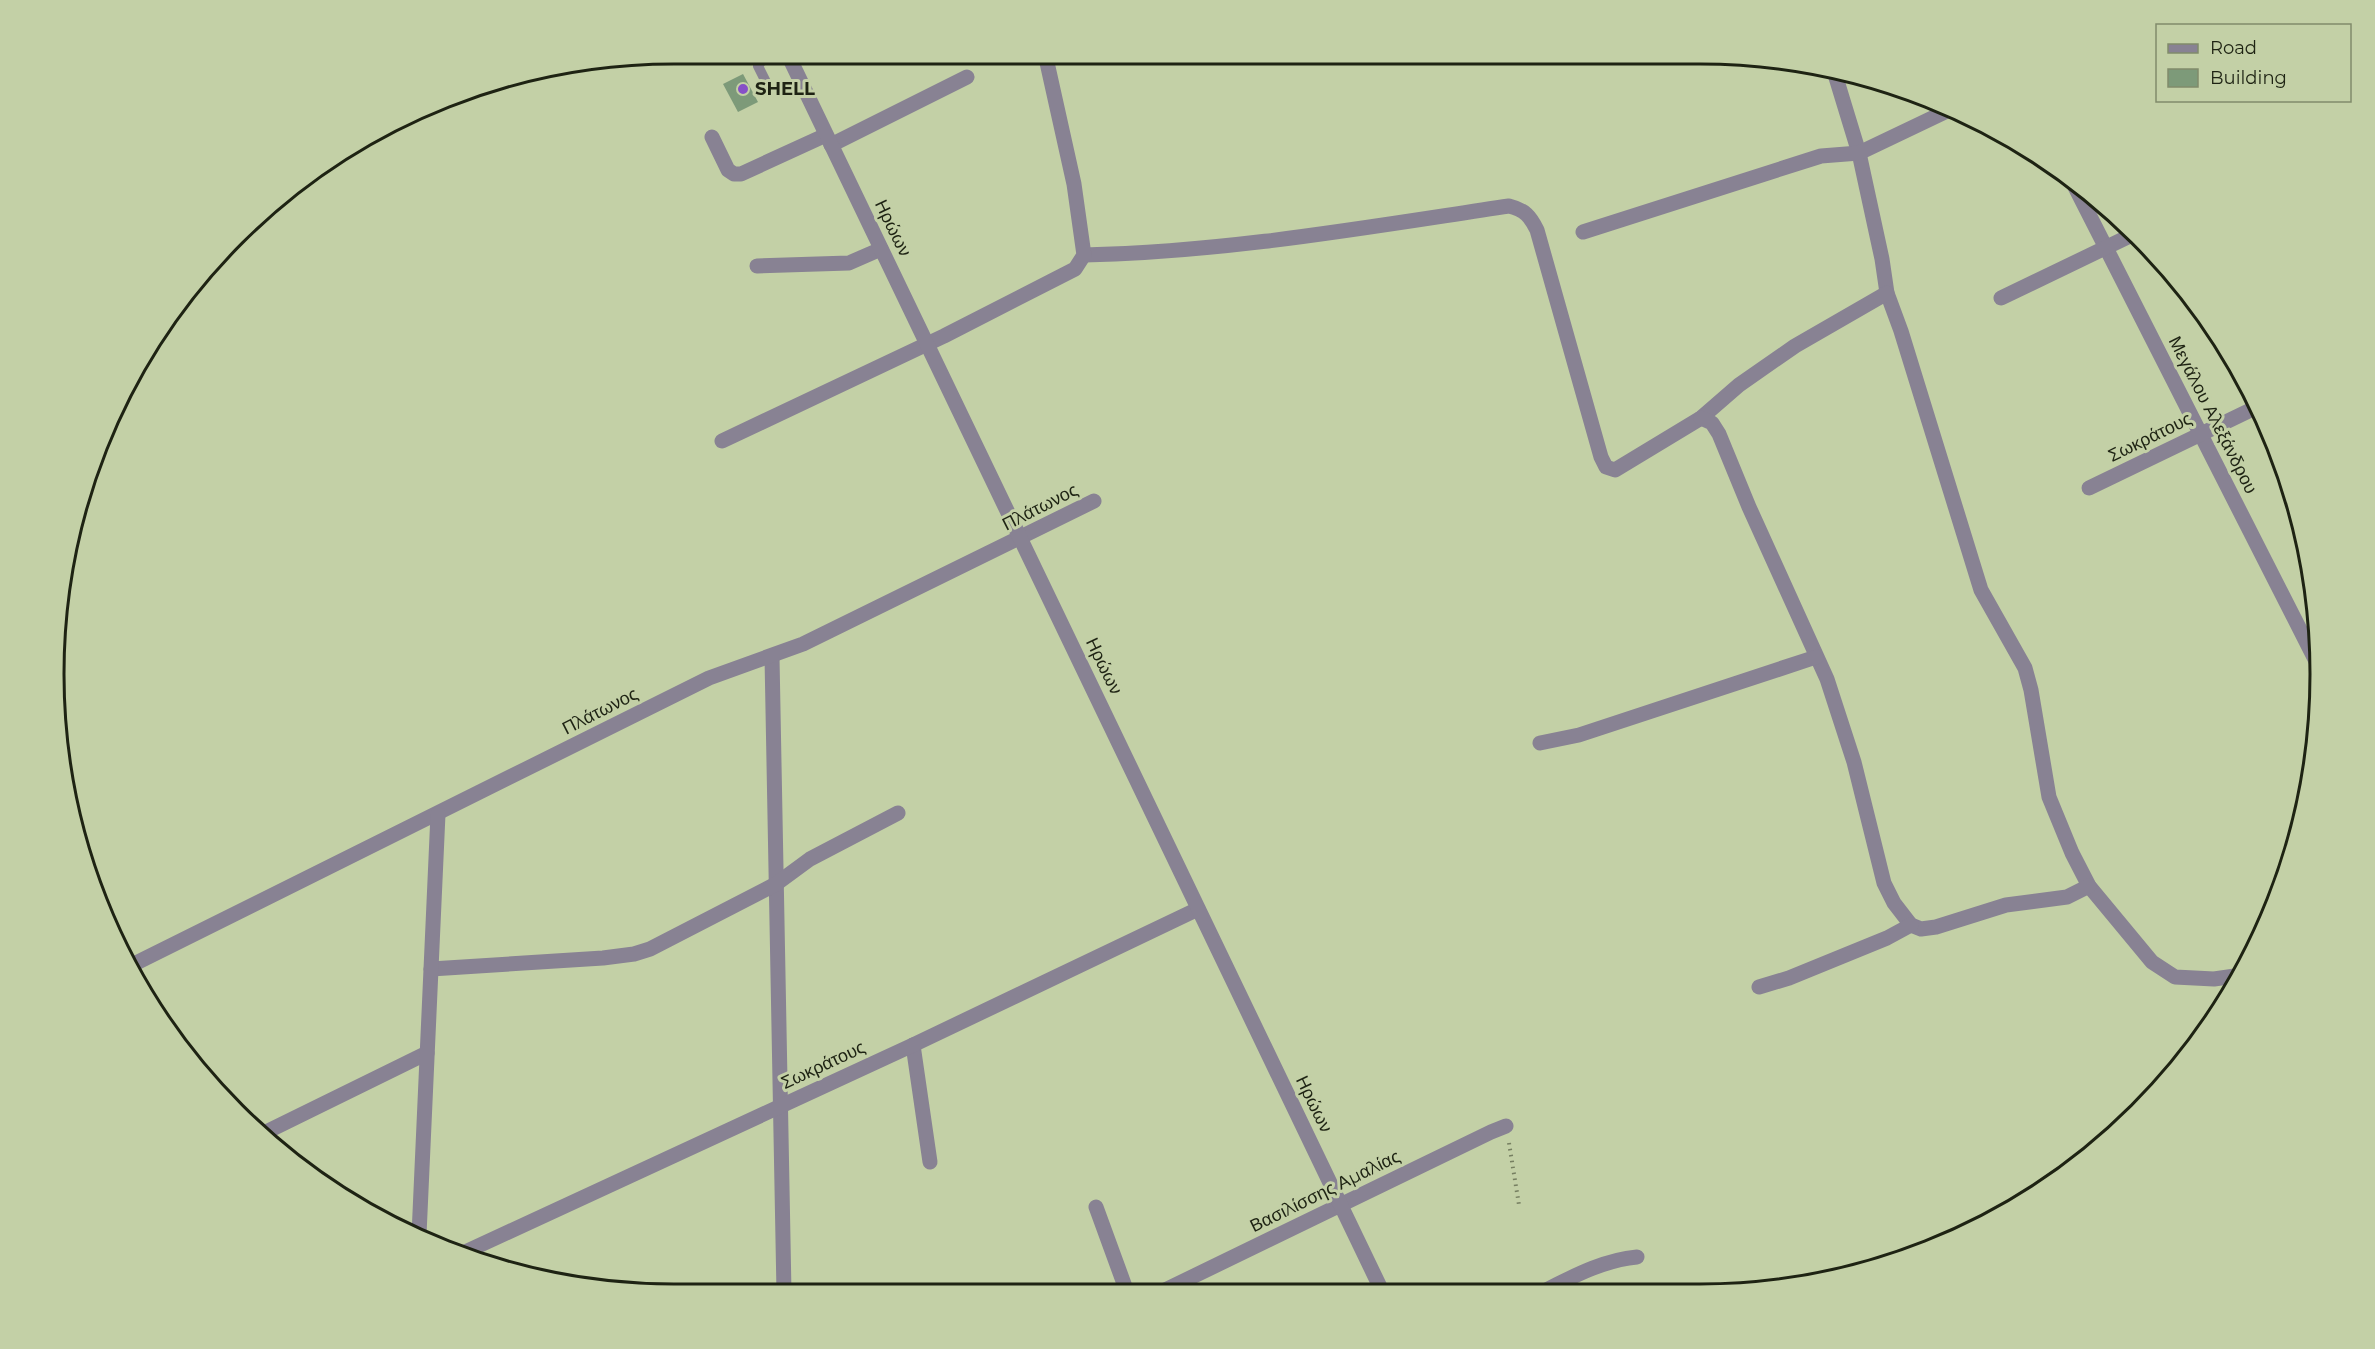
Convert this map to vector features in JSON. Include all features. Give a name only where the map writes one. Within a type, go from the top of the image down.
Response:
[{"type":"street","name":"Ηρώων","points":[[792,64],[1379,1285]]},
{"type":"street","points":[[722,441],[928,344],[1075,268],[1084,255],[1074,184],[1047,64]]},
{"type":"street","points":[[712,137],[728,170],[734,174],[741,174],[829,140],[967,77]]},
{"type":"street","points":[[1837,80],[1859,153],[1887,293],[1901,331],[1981,590],[2025,668],[2031,690],[2049,797],[2067,844],[2089,886],[2152,962],[2175,976],[2214,979],[2231,977]]},
{"type":"street","points":[[1583,232],[1821,156],[1859,153],[1941,114]]},
{"type":"street","name":"Μεγάλου Αλεξάνδρου","points":[[2081,198],[2309,648]]},
{"type":"street","points":[[1084,255],[1153,253],[1275,240],[1509,206],[1523,209],[1537,231],[1601,457],[1606,467],[1615,470],[1701,418],[1739,385],[1795,346],[1887,293]]},
{"type":"street","points":[[2001,298],[2126,238]]},
{"type":"street","points":[[757,266],[849,263],[881,249]]},
{"type":"street","name":"Σωκράτους","points":[[2089,488],[2250,410]]},
{"type":"street","points":[[1701,418],[1712,423],[1719,434],[1749,507],[1827,679],[1854,762],[1884,883],[1894,903],[1911,925],[1921,930],[1936,927],[2006,905],[2067,897],[2089,886]]},
{"type":"street","name":"Πλάτωνος","points":[[137,963],[709,678],[803,644],[1094,501]]},
{"type":"street","points":[[772,657],[783,1285]]},
{"type":"street","points":[[1540,743],[1580,735],[1816,657]]},
{"type":"street","points":[[431,969],[634,954],[673,939],[776,884],[810,859],[898,813]]},
{"type":"street","points":[[419,1228],[438,814]]},
{"type":"street","name":"Σωκράτους","points":[[471,1249],[913,1045],[1198,909]]},
{"type":"street","points":[[1759,987],[1789,978],[1887,938],[1911,925]]},
{"type":"street","points":[[913,1045],[930,1162]]},
{"type":"street","points":[[269,1130],[427,1053]]},
{"type":"street","name":"Βασιλίσσης Αμαλίας","points":[[1175,1285],[1506,1126]]},
{"type":"street","points":[[1096,1207],[1124,1285]]},
{"type":"street","points":[[1556,1285],[1596,1266],[1624,1258],[1637,1257]]},
{"type":"lane","points":[[759,64],[758,66],[770,90],[807,93]]},
{"type":"path","points":[[1506,1126],[1519,1204]]},
{"type":"building","points":[[743,74],[758,102],[738,112],[723,84]]},
{"type":"place","name":"SHELL","points":[[743,89]]}]
